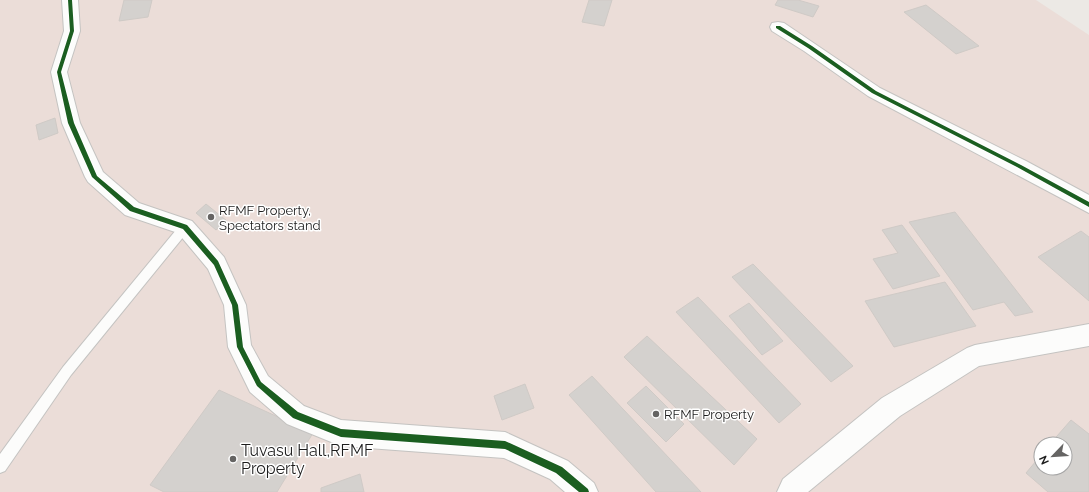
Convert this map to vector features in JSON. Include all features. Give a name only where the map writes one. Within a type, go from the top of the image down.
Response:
[{"type":"street","points":[[70,0],[72,32],[59,72],[71,123],[95,177],[132,209],[185,227],[216,262],[235,305],[240,346],[259,384],[296,415],[341,433],[505,445],[559,470],[586,492]]},
{"type":"street","points":[[778,27],[810,47],[874,92],[1020,166],[1089,205]]},
{"type":"street","points":[[790,492],[792,488],[891,407],[975,356],[1089,335]]},
{"type":"lane","points":[[0,466],[67,371],[185,227]]},
{"type":"shaded area","points":[[0,0],[1036,0],[1089,35],[1089,492],[0,492]]},
{"type":"building","points":[[124,0],[152,0],[148,17],[119,21]]},
{"type":"building","points":[[589,0],[612,0],[604,26],[582,22]]},
{"type":"building","points":[[778,0],[798,0],[819,6],[813,17],[775,5]]},
{"type":"building","points":[[926,5],[979,46],[956,54],[904,12]]},
{"type":"building","points":[[55,118],[58,133],[39,140],[36,125]]},
{"type":"building","name":"RFMF Property, Spectators stand","points":[[206,204],[227,221],[216,230],[196,213]]},
{"type":"building","points":[[955,212],[1033,312],[1015,316],[1004,302],[973,310],[909,222]]},
{"type":"building","points":[[902,225],[940,276],[893,289],[873,259],[898,253],[882,230]]},
{"type":"building","points":[[1081,231],[1089,237],[1089,301],[1038,257]]},
{"type":"building","points":[[753,264],[853,366],[831,382],[732,277]]},
{"type":"building","points":[[945,282],[976,326],[894,347],[865,301]]},
{"type":"building","points":[[698,297],[801,404],[779,423],[676,312]]},
{"type":"building","points":[[749,303],[783,341],[762,355],[729,316]]},
{"type":"building","points":[[647,336],[757,439],[734,465],[624,357]]},
{"type":"building","points":[[592,376],[701,492],[656,492],[569,395]]},
{"type":"building","points":[[525,384],[534,408],[502,420],[494,396]]},
{"type":"building","name":"RFMF Property","points":[[646,386],[684,424],[666,442],[627,403]]},
{"type":"building","name":"Tuvasu Hall,RFMF Property","points":[[219,390],[313,433],[277,492],[164,492],[150,485]]},
{"type":"building","points":[[1071,420],[1089,434],[1089,492],[1048,492],[1026,473],[1033,465],[1033,476],[1073,476],[1073,436],[1057,436]]},
{"type":"building","points":[[360,474],[364,492],[321,492],[321,488]]},
{"type":"cycle path","points":[[70,0],[72,31],[59,72],[71,123],[95,177],[132,209],[185,227],[216,263],[235,305],[240,347],[259,384],[296,415],[341,433],[505,445],[559,470],[585,492]]},
{"type":"cycle path","points":[[778,27],[810,47],[874,92],[1019,166],[1089,205]]},
{"type":"place","name":"RFMF Property, Spectators stand","points":[[211,217]]},
{"type":"place","name":"RFMF Property","points":[[656,414]]},
{"type":"place","name":"Tuvasu Hall,RFMF Property","points":[[233,459]]}]
